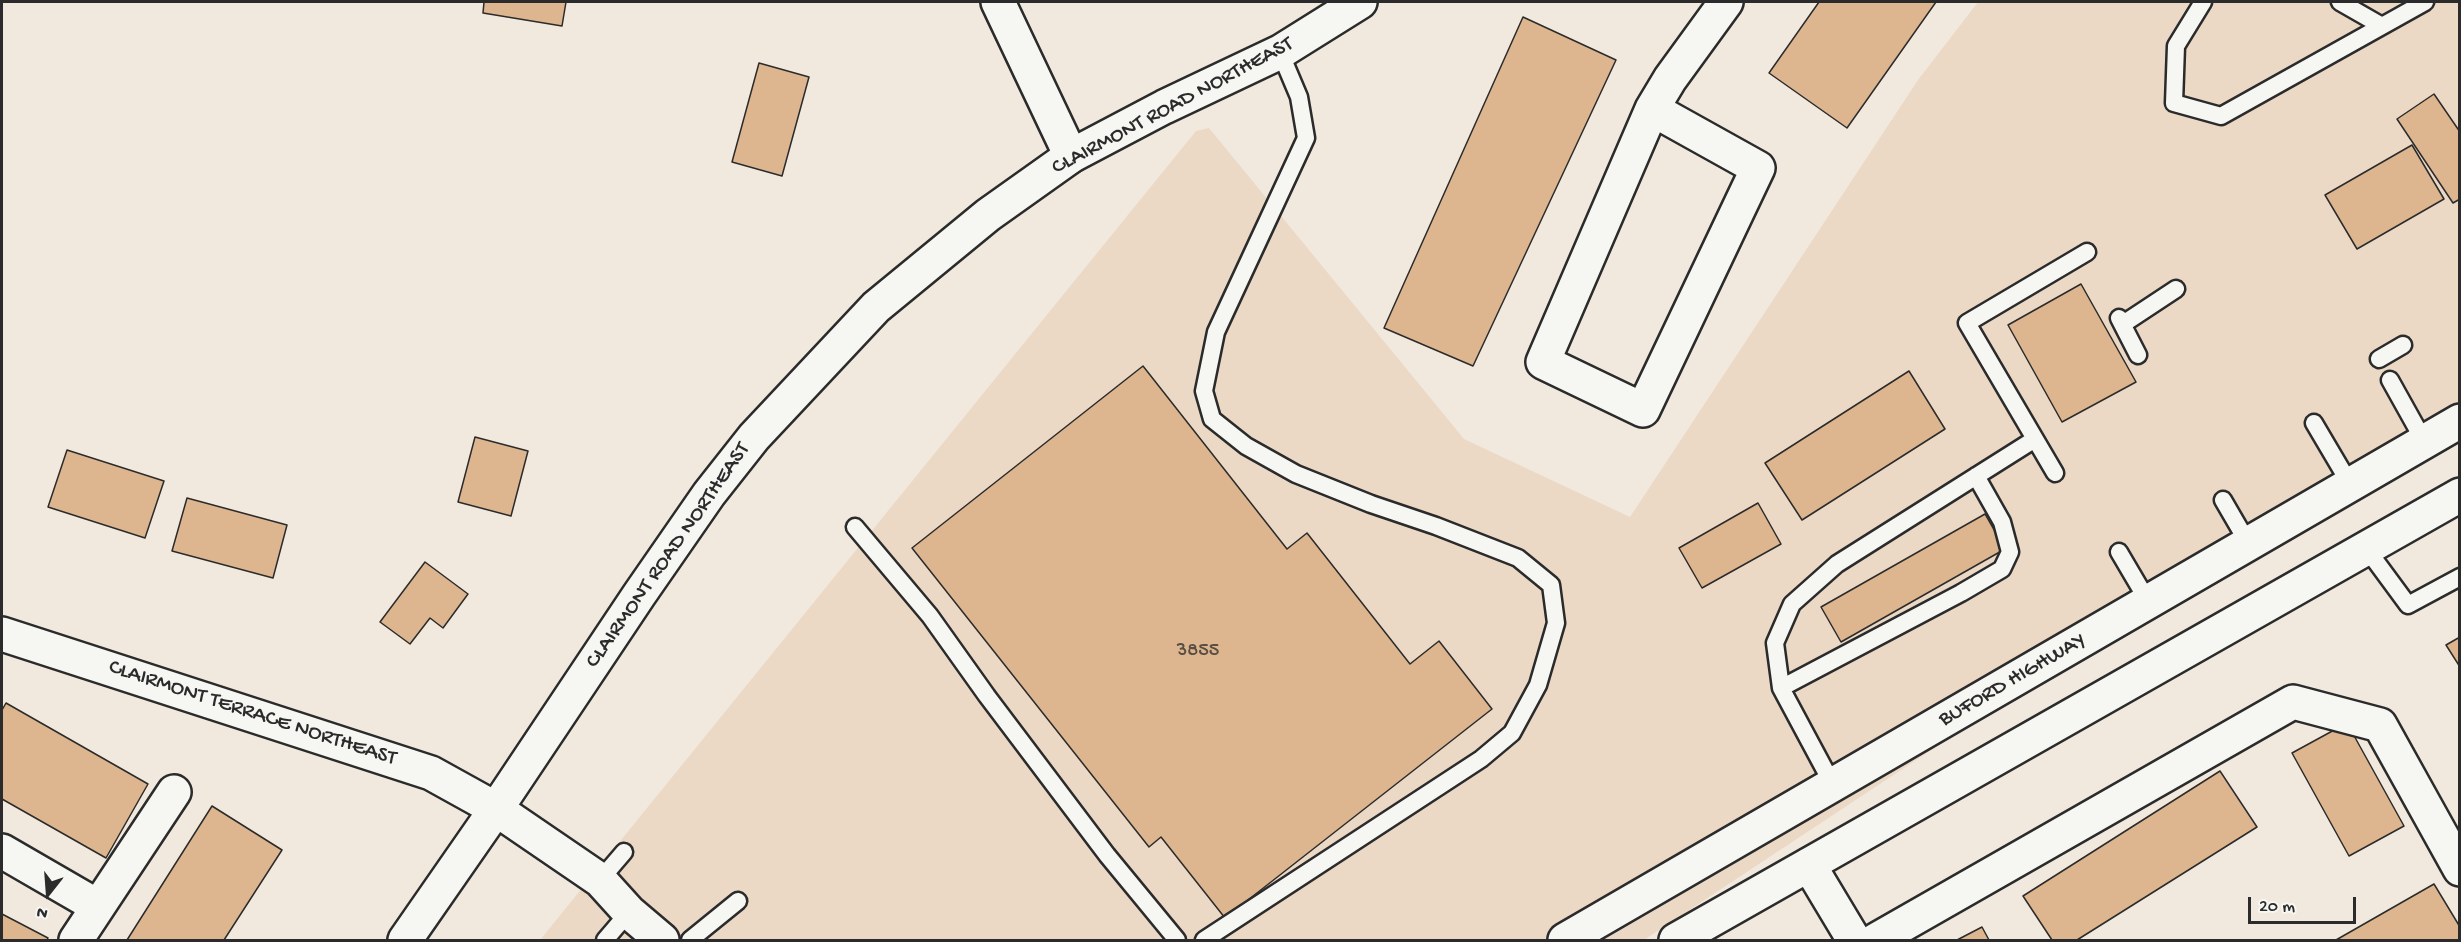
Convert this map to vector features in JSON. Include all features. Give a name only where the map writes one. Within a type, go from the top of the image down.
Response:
[{"type":"main road","points":[[998,2],[1071,156]]},
{"type":"main road","name":"CLAIRMONT ROAD NORTHEAST","points":[[405,940],[496,810],[709,494],[754,437],[876,308],[988,215],[1071,156],[1164,107],[1280,52],[1360,2]]},
{"type":"main road","points":[[1652,109],[1758,168],[1643,410],[1543,362],[1652,109],[1670,79],[1726,2]]},
{"type":"main road","name":"BUFORD HIGHWAY","points":[[1565,940],[2460,421]]},
{"type":"main road","points":[[1676,940],[2460,495]]},
{"type":"main road","name":"CLAIRMONT TERRACE NORTHEAST","points":[[2,634],[419,768],[496,810],[600,880],[629,912],[662,940]]},
{"type":"main road","points":[[1876,940],[2293,702],[2380,725],[2460,869]]},
{"type":"main road","points":[[76,940],[174,792]]},
{"type":"main road","points":[[2,852],[97,906]]},
{"type":"main road","points":[[1809,865],[1854,940]]},
{"type":"lane","points":[[2203,2],[2176,46],[2174,103],[2221,116],[2425,2]]},
{"type":"lane","points":[[2340,2],[2382,26]]},
{"type":"lane","points":[[1204,940],[1481,759],[1512,733],[1538,685],[1556,623],[1551,585],[1518,558],[1296,474],[1246,446],[1212,419],[1204,391],[1216,332],[1306,138],[1299,97],[1280,52]]},
{"type":"lane","points":[[2055,473],[1967,323],[2087,252]]},
{"type":"lane","points":[[2138,355],[2121,321],[2176,289]]},
{"type":"lane","points":[[2379,359],[2403,345]]},
{"type":"lane","points":[[2390,380],[2424,441]]},
{"type":"lane","points":[[2314,423],[2350,484]]},
{"type":"lane","points":[[1833,785],[1781,688],[1775,643],[1792,604],[1837,564],[2035,439]]},
{"type":"lane","points":[[1781,688],[2002,569],[2010,552],[2002,522],[1976,476]]},
{"type":"lane","points":[[2223,500],[2248,543]]},
{"type":"lane","points":[[855,527],[930,616],[987,696],[1100,845],[1177,940]]},
{"type":"lane","points":[[2366,548],[2408,605],[2460,577]]},
{"type":"lane","points":[[2120,552],[2149,603]]},
{"type":"lane","points":[[600,880],[624,852]]},
{"type":"lane","points":[[690,940],[738,901]]},
{"type":"lane","points":[[604,940],[629,912]]},
{"type":"shaded area","points":[[1978,2],[2459,2],[2459,401],[1644,940],[540,940],[1196,131],[1209,128],[1464,439],[1630,517],[1918,80]]},
{"type":"building","points":[[484,2],[566,2],[562,26],[483,13]]},
{"type":"building","points":[[1819,2],[1936,2],[1847,128],[1769,73]]},
{"type":"building","points":[[1523,17],[1616,60],[1473,366],[1384,328]]},
{"type":"building","points":[[759,63],[809,77],[782,176],[732,162]]},
{"type":"building","points":[[2434,94],[2460,132],[2460,199],[2453,203],[2397,119]]},
{"type":"building","points":[[2412,145],[2444,199],[2357,249],[2325,195]]},
{"type":"building","points":[[2081,284],[2136,382],[2062,422],[2008,325]]},
{"type":"building","points":[[1143,366],[1287,549],[1307,533],[1410,664],[1439,641],[1492,709],[1225,918],[1161,837],[1149,847],[912,548]]},
{"type":"building","points":[[1909,371],[1945,429],[1802,520],[1765,463]]},
{"type":"building","points":[[475,437],[528,451],[511,516],[458,502]]},
{"type":"building","points":[[67,450],[164,481],[145,538],[48,507]]},
{"type":"building","points":[[187,498],[287,525],[273,578],[172,551]]},
{"type":"building","points":[[1758,503],[1781,544],[1702,588],[1679,548]]},
{"type":"building","points":[[1985,514],[2005,549],[1841,642],[1821,607]]},
{"type":"building","points":[[425,562],[468,594],[443,628],[430,618],[410,644],[380,622]]},
{"type":"building","points":[[2460,637],[2460,667],[2446,645]]},
{"type":"building","points":[[6,703],[148,784],[106,858],[2,799],[2,710]]},
{"type":"building","points":[[2347,723],[2404,826],[2349,856],[2292,753]]},
{"type":"building","points":[[2220,771],[2257,827],[2077,940],[2052,940],[2023,896]]},
{"type":"building","points":[[212,806],[282,850],[224,940],[127,940]]},
{"type":"building","points":[[2434,884],[2460,927],[2460,940],[2336,940]]},
{"type":"building","points":[[2,914],[48,938],[47,940],[2,940]]},
{"type":"building","points":[[1982,927],[1989,940],[1957,940]]}]
